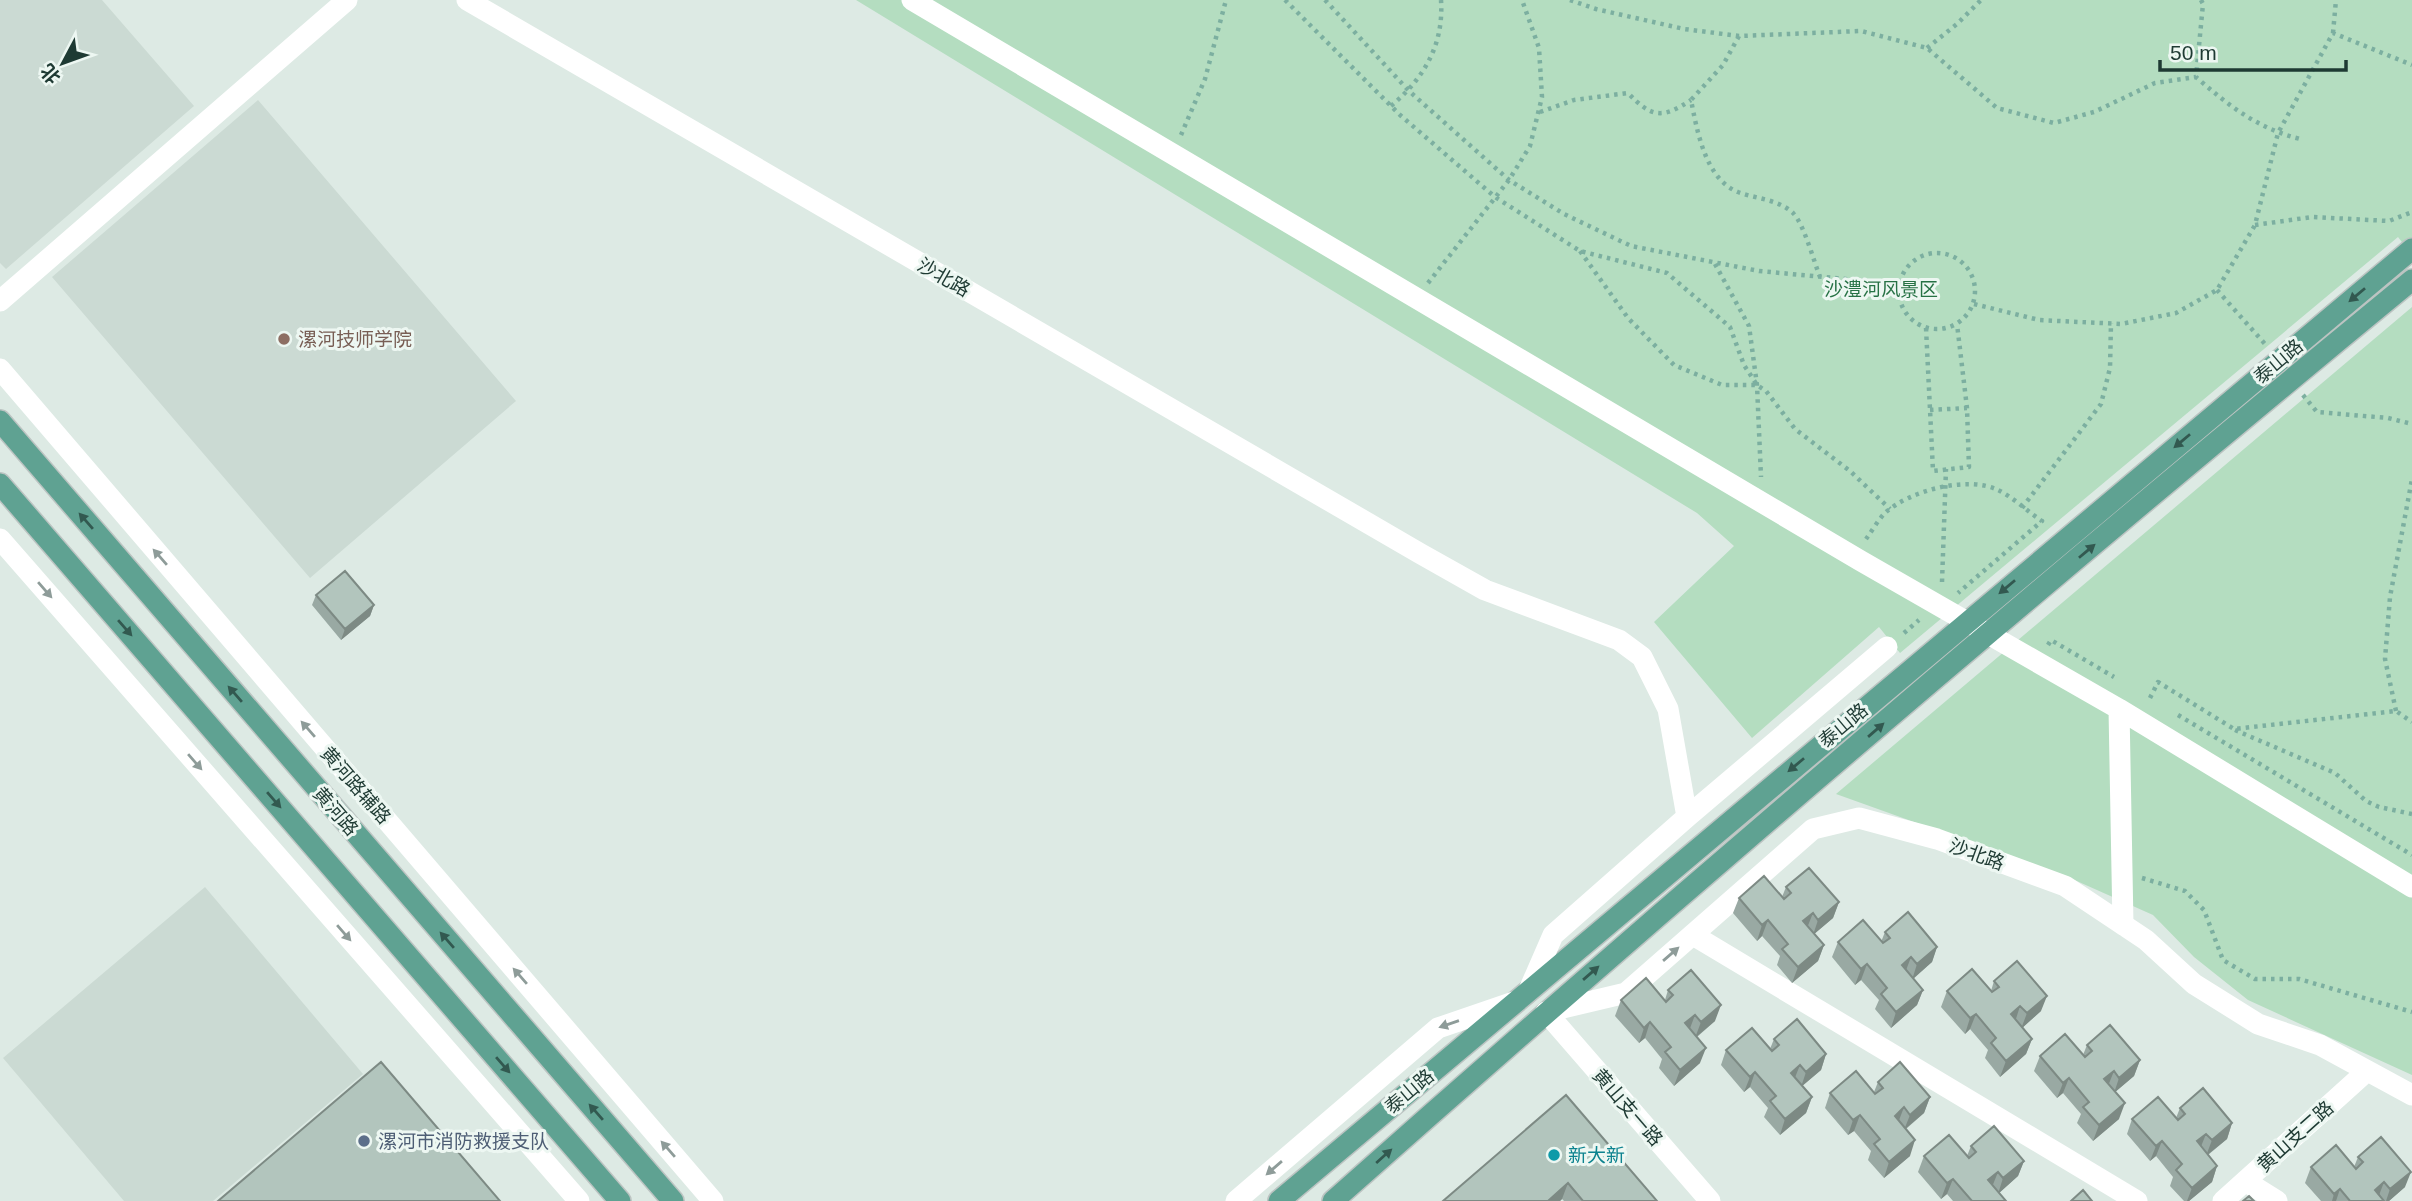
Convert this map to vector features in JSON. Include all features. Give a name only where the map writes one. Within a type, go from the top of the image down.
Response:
[{"type":"main road","name":"泰山路","points":[[1279,1201],[1966,621],[2411,250]]},
{"type":"main road","name":"泰山路","points":[[1332,1201],[1546,1012],[1988,634],[2412,280]]},
{"type":"main road","name":"黄河路","points":[[0,421],[673,1201]]},
{"type":"main road","name":"黄河路","points":[[0,484],[620,1201]]},
{"type":"street","points":[[0,301],[347,0]]},
{"type":"street","name":"沙北路","points":[[467,0],[1485,590],[1619,640],[1642,657],[1668,709],[1687,817]]},
{"type":"street","points":[[912,0],[1416,299],[2119,709],[2412,887]]},
{"type":"street","name":"黄河路辅路","points":[[0,369],[713,1201]]},
{"type":"street","points":[[0,539],[579,1201]]},
{"type":"street","points":[[1236,1201],[1438,1028],[1521,996],[1553,934],[1887,647]]},
{"type":"street","points":[[2119,709],[2123,925]]},
{"type":"street","name":"沙北路","points":[[1546,1012],[1626,993],[1813,829],[1859,818],[1937,839],[2065,886],[2146,940],[2194,984],[2258,1024],[2320,1045],[2412,1095]]},
{"type":"street","points":[[1693,935],[2137,1201]]},
{"type":"street","name":"黄山支一路","points":[[1546,1012],[1710,1201]]},
{"type":"street","name":"黄山支二路","points":[[2223,1201],[2367,1071]]},
{"type":"street","points":[[2245,1181],[2277,1201]]},
{"type":"path","points":[[1172,154],[1205,79],[1226,0]]},
{"type":"path","points":[[1285,0],[1391,106],[1495,197],[1580,251],[1667,273],[1730,327],[1744,365],[1756,385],[1766,391],[1795,429],[1850,471],[1890,509]]},
{"type":"path","points":[[1325,0],[1409,91],[1508,180],[1564,214],[1632,246],[1759,271],[1899,284]]},
{"type":"path","points":[[1391,106],[1409,91],[1436,49],[1442,17],[1441,0]]},
{"type":"path","points":[[1416,299],[1531,146],[1542,97],[1539,48],[1522,0]]},
{"type":"path","points":[[1570,0],[1596,9],[1684,29],[1739,36],[1861,31],[1927,48],[1997,108],[2054,122],[2094,112],[2155,83],[2196,77],[2233,109],[2278,134],[2300,139]]},
{"type":"path","points":[[1927,48],[1981,0]]},
{"type":"path","points":[[2196,77],[2203,4],[2201,0]]},
{"type":"path","points":[[1973,304],[2039,320],[2121,324],[2176,313],[2217,290],[2255,225],[2278,134],[2333,33],[2336,0]]},
{"type":"path","points":[[2333,33],[2412,65]]},
{"type":"path","points":[[1539,112],[1574,100],[1628,93],[1642,107],[1661,115],[1675,110],[1690,100],[1723,65],[1739,36]]},
{"type":"path","points":[[1690,100],[1698,132],[1716,174],[1735,191],[1772,201],[1794,214],[1820,277]]},
{"type":"path","points":[[2255,225],[2312,216],[2389,221],[2412,212]]},
{"type":"path","points":[[1580,251],[1628,318],[1674,365],[1722,385],[1756,385]]},
{"type":"path","points":[[1930,253],[1953,256],[1963,262],[1975,282],[1970,313],[1957,324],[1937,330],[1926,328],[1916,323],[1901,306],[1899,284],[1909,264],[1919,257],[1930,253]]},
{"type":"path","points":[[1714,263],[1749,326],[1756,385],[1762,502]]},
{"type":"path","points":[[2217,290],[2257,335]]},
{"type":"path","points":[[2022,508],[2101,404],[2110,368],[2111,323]]},
{"type":"path","points":[[1926,328],[1933,471],[1969,467],[1967,408],[1957,324]]},
{"type":"path","points":[[1930,410],[1967,408]]},
{"type":"path","points":[[2317,412],[2388,418],[2412,424]]},
{"type":"path","points":[[1939,606],[1946,469]]},
{"type":"path","points":[[2396,711],[2385,659],[2390,597],[2412,479]]},
{"type":"path","points":[[1854,556],[1890,509],[1909,498],[1946,486],[1968,483],[1997,489],[2042,522],[1887,647]]},
{"type":"path","points":[[2150,698],[2158,682],[2235,729],[2335,773],[2366,801],[2379,807],[2412,814]]},
{"type":"path","points":[[2235,729],[2396,711],[2412,722]]},
{"type":"path","points":[[2122,874],[2185,891],[2204,910],[2222,960],[2255,979],[2299,979],[2412,1012]]},
{"type":"shaded area","points":[[0,0],[102,0],[194,106],[6,269],[0,263]]},
{"type":"shaded area","name":"漯河技师学院","points":[[258,100],[516,401],[310,578],[52,277]]},
{"type":"shaded area","points":[[205,887],[363,1074],[213,1201],[124,1201],[3,1058]]},
{"type":"green space","name":"沙澧河风景区","points":[[856,0],[2412,0],[2412,255],[2398,237],[1900,653],[1879,627],[1752,738],[1654,622],[1734,546],[1697,513]]},
{"type":"green space","points":[[2412,307],[2412,1075],[2248,1000],[2194,957],[2153,915],[2070,878],[1836,794]]},
{"type":"building","points":[[345,571],[374,605],[345,629],[316,595]]},
{"type":"building","points":[[1809,868],[1839,902],[1818,920],[1813,913],[1803,921],[1824,945],[1798,967],[1782,949],[1788,944],[1768,920],[1762,925],[1739,898],[1764,876],[1784,899],[1791,893],[1786,887]]},
{"type":"building","points":[[1908,912],[1937,947],[1917,964],[1911,957],[1902,965],[1923,990],[1896,1012],[1881,994],[1887,988],[1867,964],[1861,969],[1838,942],[1863,920],[1883,943],[1890,938],[1885,932]]},
{"type":"building","points":[[2017,961],[2047,996],[2027,1013],[2020,1006],[2011,1014],[2032,1039],[2006,1061],[1991,1043],[1996,1038],[1976,1014],[1970,1018],[1947,991],[1972,969],[1992,992],[1999,987],[1994,981]]},
{"type":"building","points":[[1691,970],[1721,1005],[1701,1022],[1695,1015],[1685,1023],[1706,1048],[1680,1070],[1665,1052],[1671,1047],[1650,1022],[1644,1028],[1621,1000],[1646,978],[1666,1002],[1673,995],[1668,990]]},
{"type":"building","points":[[1797,1019],[1826,1054],[1806,1072],[1800,1065],[1791,1073],[1812,1097],[1785,1119],[1770,1101],[1776,1096],[1755,1072],[1750,1077],[1726,1050],[1752,1028],[1772,1051],[1779,1045],[1774,1039]]},
{"type":"building","points":[[2110,1025],[2140,1060],[2119,1078],[2114,1071],[2104,1079],[2125,1103],[2099,1125],[2083,1107],[2089,1102],[2069,1078],[2063,1083],[2040,1056],[2065,1034],[2085,1057],[2092,1051],[2087,1045]]},
{"type":"building","name":"漯河市消防救援支队","points":[[381,1062],[500,1201],[218,1201]]},
{"type":"building","points":[[1900,1062],[1930,1097],[1910,1115],[1904,1107],[1895,1116],[1915,1140],[1889,1162],[1874,1144],[1880,1139],[1860,1115],[1853,1120],[1830,1093],[1856,1071],[1875,1094],[1883,1088],[1878,1082]]},
{"type":"building","points":[[2203,1088],[2232,1123],[2212,1140],[2206,1134],[2197,1141],[2217,1166],[2192,1188],[2176,1170],[2182,1164],[2162,1141],[2156,1146],[2132,1119],[2158,1097],[2178,1120],[2185,1114],[2180,1108]]},
{"type":"building","name":"新大新","points":[[1566,1095],[1657,1201],[1583,1201],[1568,1183],[1548,1201],[1443,1201]]},
{"type":"building","points":[[1994,1126],[2024,1161],[2003,1178],[1998,1172],[1988,1180],[2006,1201],[1972,1201],[1953,1179],[1947,1183],[1924,1156],[1949,1135],[1969,1158],[1976,1152],[1971,1146]]},
{"type":"building","points":[[2381,1137],[2411,1172],[2390,1189],[2384,1182],[2375,1190],[2384,1201],[2350,1201],[2340,1189],[2334,1194],[2311,1167],[2336,1145],[2356,1169],[2363,1162],[2358,1157]]},
{"type":"building","points":[[2083,1190],[2092,1201],[2071,1201]]},
{"type":"place","name":"漯河技师学院","points":[[284,339]]},
{"type":"place","name":"漯河市消防救援支队","points":[[364,1141]]},
{"type":"place","name":"新大新","points":[[1554,1155]]}]
